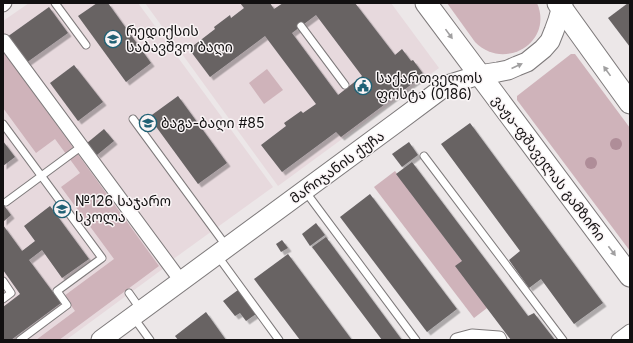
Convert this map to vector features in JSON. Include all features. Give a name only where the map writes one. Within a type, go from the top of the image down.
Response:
[{"type":"main road","name":"ვაჟა-ფშაველას გამზირი","points":[[426,3],[630,276]]},
{"type":"main road","points":[[561,4],[630,103]]},
{"type":"street","name":"მარიჯანის ქუჩა","points":[[101,340],[447,85],[479,75],[498,72],[527,62],[550,41],[558,20],[561,4]]},
{"type":"street","points":[[4,41],[181,281]]},
{"type":"street","points":[[618,340],[630,331]]},
{"type":"street","points":[[457,340],[472,336],[499,338],[500,340]]},
{"type":"lane","points":[[55,3],[86,45]]},
{"type":"lane","points":[[301,26],[345,85]]},
{"type":"lane","points":[[133,119],[222,251],[279,340]]},
{"type":"lane","points":[[3,124],[102,258],[57,291],[67,305],[20,340]]},
{"type":"lane","points":[[6,202],[82,146]]},
{"type":"lane","points":[[424,156],[563,340]]},
{"type":"lane","points":[[304,191],[416,340]]},
{"type":"lane","points":[[3,282],[11,293],[3,299]]},
{"type":"lane","points":[[129,293],[150,340]]},
{"type":"shaded area","name":"ბაგა-ბაღი #85","points":[[29,3],[138,3],[273,187],[172,260],[3,32],[3,21]]},
{"type":"shaded area","points":[[145,3],[391,3],[439,68],[278,186]]},
{"type":"shaded area","points":[[447,3],[537,3],[540,17],[539,30],[532,40],[523,48],[512,53],[499,54],[487,51],[475,42]]},
{"type":"shaded area","name":"№126 საჯარო სკოლა","points":[[3,47],[164,268],[66,340],[3,340]]},
{"type":"shaded area","points":[[3,51],[159,266],[59,340],[36,340],[75,311],[64,296],[114,259],[61,187],[80,173],[55,139],[36,153],[3,108]]},
{"type":"shaded area","points":[[571,54],[575,54],[630,128],[630,251],[517,100],[517,96]]},
{"type":"shaded area","points":[[267,69],[283,90],[264,104],[249,83]]},
{"type":"shaded area","points":[[395,171],[462,261],[487,308],[474,318],[374,187]]},
{"type":"building","points":[[97,3],[108,3],[151,63],[126,82],[78,16]]},
{"type":"building","points":[[240,3],[270,3],[274,9],[283,3],[355,3],[395,55],[402,49],[411,61],[413,60],[424,75],[341,137],[336,132],[282,172],[261,145],[286,126],[284,123],[301,111],[303,113],[316,104],[265,36],[210,77],[189,49],[215,29],[214,27],[230,15],[231,18],[244,8]],"holes":[[[316,15],[362,76],[338,95],[292,33]]]},
{"type":"building","points":[[630,3],[630,47],[608,18]]},
{"type":"building","points":[[49,7],[68,33],[26,63],[7,37]]},
{"type":"building","points":[[74,65],[103,102],[78,121],[50,83]]},
{"type":"building","points":[[178,96],[227,163],[198,184],[149,117]]},
{"type":"building","points":[[470,123],[603,303],[574,324],[541,279],[529,288],[509,260],[520,251],[441,144]]},
{"type":"building","points":[[104,129],[114,141],[97,155],[87,143]]},
{"type":"building","points":[[3,141],[15,157],[3,166]]},
{"type":"building","points":[[409,142],[418,155],[402,167],[392,154]]},
{"type":"building","points":[[412,162],[528,316],[534,313],[555,340],[511,340],[455,266],[462,261],[396,174]]},
{"type":"building","points":[[370,194],[457,309],[427,332],[340,217]]},
{"type":"building","points":[[3,204],[11,215],[3,222]]},
{"type":"building","points":[[50,206],[89,259],[62,278],[42,250],[29,260],[61,303],[11,340],[3,340],[3,307],[20,294],[3,270],[3,225],[22,251],[35,241],[24,226]]},
{"type":"building","points":[[316,223],[325,235],[310,246],[302,234]]},
{"type":"building","points":[[326,237],[402,340],[382,340],[312,247]]},
{"type":"building","points":[[282,240],[288,248],[281,252],[276,244]]},
{"type":"building","points":[[288,254],[352,340],[300,340],[254,279]]},
{"type":"building","points":[[238,290],[256,314],[246,321],[240,313],[235,316],[223,301]]},
{"type":"building","points":[[206,312],[226,340],[178,340],[175,336]]},
{"type":"place","name":"რედიქსის საბავშვო ბაღი","points":[[113,39]]},
{"type":"place","name":"საქართველოს ფოსტა (0186)","points":[[363,86]]},
{"type":"place","name":"ბაგა-ბაღი #85","points":[[148,123]]},
{"type":"place","name":"№126 საჯარო სკოლა","points":[[62,209]]}]
